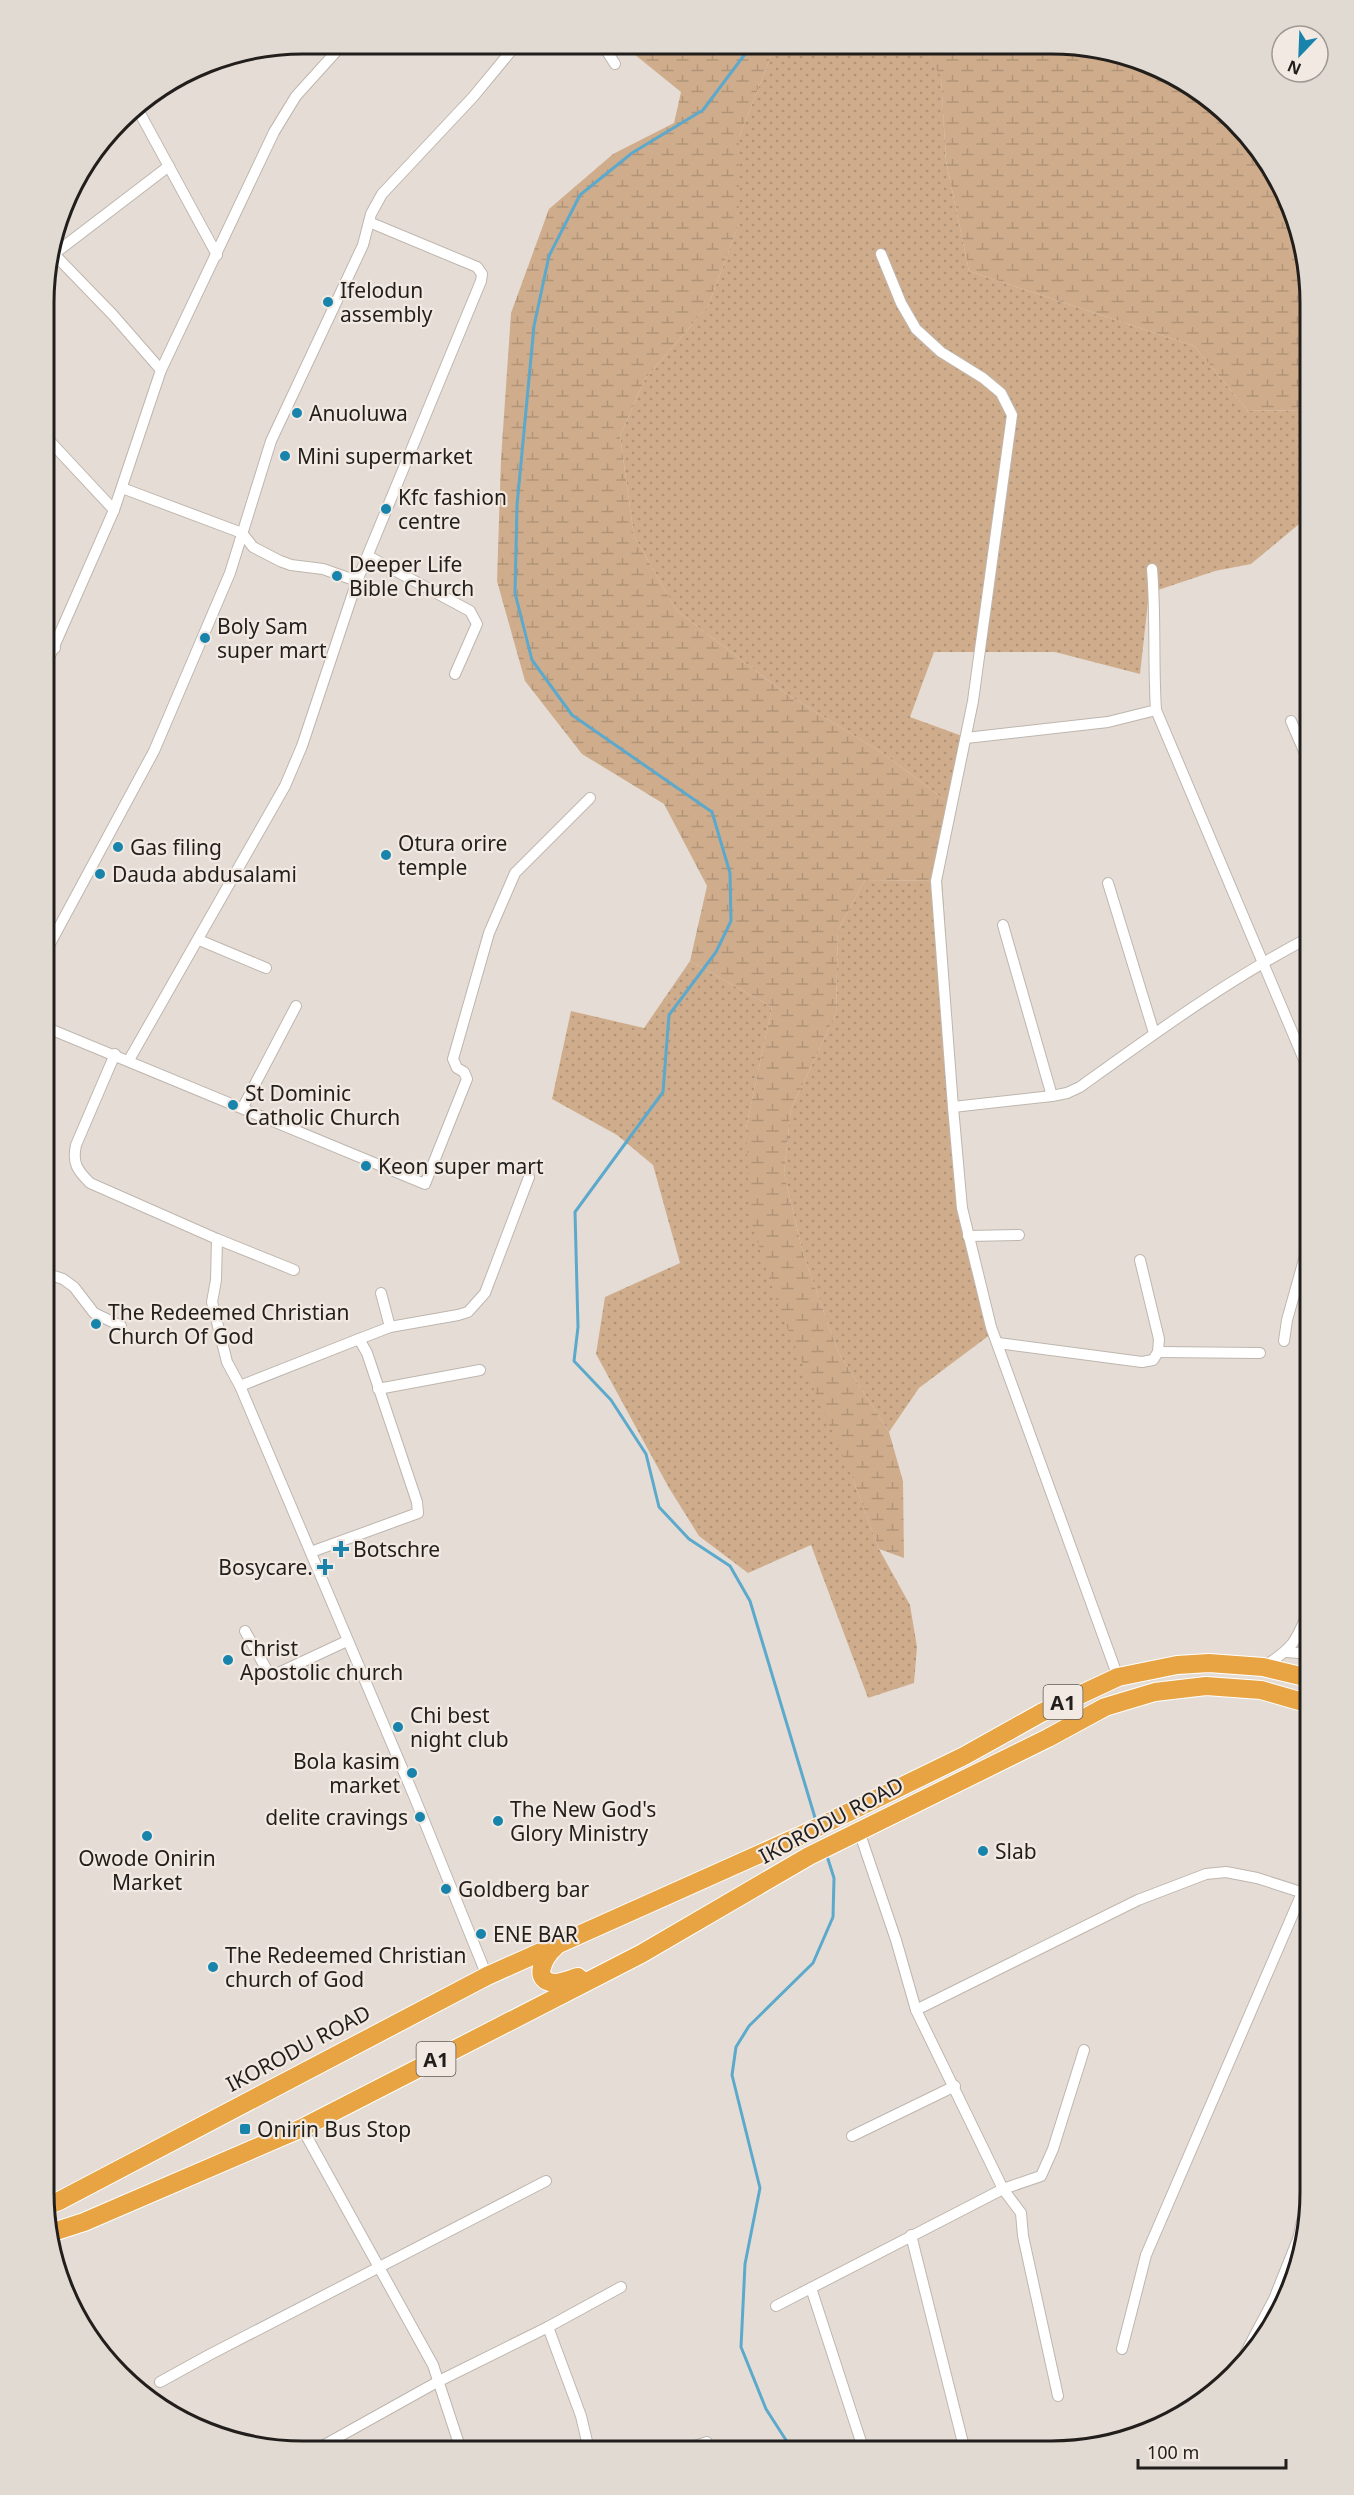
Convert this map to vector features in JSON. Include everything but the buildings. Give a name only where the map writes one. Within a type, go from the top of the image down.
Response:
[{"type":"highway","name":"IKORODU ROAD","points":[[55,2203],[487,1976],[673,1893],[835,1814],[964,1756],[1041,1713],[1118,1677],[1178,1665],[1209,1663],[1263,1667],[1300,1676]]},
{"type":"highway","name":"IKORODU ROAD","points":[[57,2231],[84,2222],[302,2128],[641,1954],[811,1861],[1105,1707],[1155,1692],[1214,1687],[1261,1690],[1300,1701]]},
{"type":"highway","points":[[559,1944],[546,1955],[541,1966],[540,1972],[547,1982],[558,1983],[576,1978],[641,1954]]},
{"type":"street","points":[[55,648],[114,510],[161,370],[284,112],[334,54]]},
{"type":"street","points":[[54,936],[154,751],[230,573],[271,441],[363,245],[369,222],[382,194],[473,97],[509,54]]},
{"type":"street","points":[[609,54],[615,64]]},
{"type":"street","points":[[141,114],[217,255]]},
{"type":"street","points":[[60,250],[169,166]]},
{"type":"street","points":[[129,1060],[285,786],[302,746],[357,581],[481,281],[482,274],[477,267],[369,222]]},
{"type":"street","points":[[881,254],[901,303],[916,329],[941,352],[983,378],[1001,393],[1012,415],[973,701],[936,881],[953,1107],[962,1208],[992,1328],[1118,1677]]},
{"type":"street","points":[[58,262],[113,315],[161,370]]},
{"type":"street","points":[[54,446],[114,510]]},
{"type":"street","points":[[122,488],[242,533],[253,547],[280,561],[291,565],[323,569],[357,581]]},
{"type":"street","points":[[368,556],[470,610],[477,624],[455,675]]},
{"type":"street","points":[[1152,569],[1156,623],[1153,654],[1156,710],[1300,1051]]},
{"type":"street","points":[[966,738],[1108,722],[1156,710]]},
{"type":"street","points":[[1291,721],[1300,742]]},
{"type":"street","points":[[54,1030],[424,1184],[467,1079],[464,1072],[457,1068],[453,1059],[489,933],[515,873],[590,798]]},
{"type":"street","points":[[1108,883],[1154,1033]]},
{"type":"street","points":[[1003,925],[1052,1096]]},
{"type":"street","points":[[199,940],[266,968]]},
{"type":"street","points":[[953,1107],[1052,1096],[1080,1087],[1154,1033],[1262,962],[1300,942]]},
{"type":"street","points":[[243,1107],[297,1006]]},
{"type":"street","points":[[115,1054],[76,1145],[73,1160],[76,1169],[90,1183],[294,1270]]},
{"type":"street","points":[[240,1386],[390,1327],[458,1316],[475,1305],[485,1293],[529,1177]]},
{"type":"street","points":[[968,1236],[1019,1235]]},
{"type":"street","points":[[217,1239],[216,1280],[212,1302],[227,1362],[240,1386],[311,1552],[487,1976]]},
{"type":"street","points":[[998,1343],[1142,1362],[1154,1360],[1158,1352],[1159,1339],[1140,1260]]},
{"type":"street","points":[[1284,1341],[1287,1320],[1300,1274]]},
{"type":"street","points":[[54,1276],[74,1287],[94,1313],[121,1326]]},
{"type":"street","points":[[381,1293],[390,1327]]},
{"type":"street","points":[[311,1552],[418,1513],[417,1502],[367,1353],[359,1339]]},
{"type":"street","points":[[1158,1352],[1260,1353]]},
{"type":"street","points":[[378,1389],[480,1370]]},
{"type":"street","points":[[245,1631],[268,1672],[274,1674],[347,1641]]},
{"type":"street","points":[[1263,1667],[1287,1652],[1297,1641],[1300,1633]]},
{"type":"street","points":[[1287,1652],[1300,1653]]},
{"type":"street","points":[[851,1842],[896,1940],[916,2010],[955,2086],[1003,2189],[1021,2213],[1023,2236],[1058,2396]]},
{"type":"street","points":[[916,2010],[1138,1900],[1206,1874],[1226,1872],[1257,1878],[1300,1892]]},
{"type":"street","points":[[1122,2349],[1146,2255],[1300,1908]]},
{"type":"street","points":[[776,2306],[1003,2189],[1041,2176],[1053,2149],[1084,2050]]},
{"type":"street","points":[[852,2136],[955,2086]]},
{"type":"street","points":[[302,2128],[433,2365],[458,2441]]},
{"type":"street","points":[[160,2382],[546,2181]]},
{"type":"street","points":[[911,2235],[963,2441]]},
{"type":"street","points":[[1256,2333],[1274,2299],[1293,2252]]},
{"type":"street","points":[[331,2441],[439,2381],[548,2327],[621,2287]]},
{"type":"street","points":[[811,2288],[861,2441]]},
{"type":"street","points":[[548,2327],[582,2416],[588,2441]]},
{"type":"green space","points":[[634,54],[772,54],[739,137],[739,224],[708,306],[645,379],[620,436],[634,536],[677,611],[785,693],[884,754],[954,807],[942,881],[865,880],[838,930],[836,1014],[791,1109],[784,1173],[803,1253],[838,1352],[889,1432],[903,1481],[904,1558],[879,1549],[852,1477],[779,1309],[750,1218],[746,1128],[772,1007],[690,961],[707,886],[664,804],[582,754],[525,681],[497,581],[501,459],[511,313],[549,209],[613,154],[674,123],[681,92]]},
{"type":"green space","points":[[772,54],[927,54],[941,76],[946,161],[969,271],[1194,346],[1248,411],[1300,410],[1300,523],[1251,564],[1215,571],[1149,593],[1140,674],[1055,652],[934,652],[910,717],[965,737],[954,807],[884,754],[785,693],[677,611],[634,536],[620,436],[645,379],[708,306],[739,224],[739,137]]},
{"type":"green space","points":[[927,54],[1083,56],[1115,62],[1161,80],[1203,105],[1227,127],[1249,151],[1267,179],[1292,239],[1298,271],[1300,303],[1300,410],[1248,411],[1194,346],[969,271],[946,161],[941,77]]},
{"type":"green space","points":[[865,880],[942,881],[966,1225],[995,1331],[919,1388],[889,1432],[838,1352],[803,1253],[784,1173],[791,1109],[836,1014],[838,930]]},
{"type":"green space","points":[[690,961],[772,1007],[746,1128],[852,1477],[879,1549],[910,1605],[917,1647],[914,1683],[868,1698],[811,1545],[748,1573],[699,1536],[669,1488],[596,1354],[605,1297],[680,1263],[653,1165],[617,1135],[552,1099],[571,1011],[644,1028]]},
{"type":"waterway","points":[[745,54],[703,110],[632,153],[580,195],[549,256],[534,326],[517,505],[515,593],[532,660],[572,715],[712,812],[730,873],[731,921],[716,952],[669,1015],[663,1092],[575,1212],[578,1327],[574,1361],[611,1400],[646,1454],[659,1507],[689,1539],[730,1566],[750,1601],[816,1821]]},
{"type":"waterway","points":[[787,2441],[766,2409],[741,2347],[745,2264],[760,2188],[732,2075],[736,2047],[749,2026],[813,1963],[833,1917],[834,1878],[827,1856]]},
{"type":"place","name":"Ifelodun assembly","points":[[328,302]]},
{"type":"place","name":"Anuoluwa","points":[[297,413]]},
{"type":"place","name":"Mini supermarket","points":[[285,456]]},
{"type":"place","name":"Kfc fashion centre","points":[[386,509]]},
{"type":"place","name":"Deeper Life Bible Church","points":[[337,576]]},
{"type":"place","name":"Boly Sam super mart","points":[[205,638]]},
{"type":"place","name":"Gas filing","points":[[118,847]]},
{"type":"place","name":"Otura orire temple","points":[[386,855]]},
{"type":"place","name":"Dauda abdusalami","points":[[100,874]]},
{"type":"place","name":"St Dominic Catholic Church","points":[[233,1105]]},
{"type":"place","name":"Keon super mart","points":[[366,1166]]},
{"type":"place","name":"The Redeemed Christian Church Of God","points":[[96,1324]]},
{"type":"place","name":"Botschre","points":[[341,1549]]},
{"type":"place","name":"Bosycare.","points":[[325,1567]]},
{"type":"place","name":"Christ Apostolic church","points":[[228,1660]]},
{"type":"place","name":"Chi best night club","points":[[398,1727]]},
{"type":"place","name":"Bola kasim market","points":[[412,1773]]},
{"type":"place","name":"delite cravings","points":[[420,1817]]},
{"type":"place","name":"The New God's Glory Ministry","points":[[498,1821]]},
{"type":"place","name":"Owode Onirin Market","points":[[147,1836]]},
{"type":"place","name":"Slab","points":[[983,1851]]},
{"type":"place","name":"Goldberg bar","points":[[446,1889]]},
{"type":"place","name":"ENE BAR","points":[[481,1934]]},
{"type":"place","name":"The Redeemed Christian church of God","points":[[213,1967]]},
{"type":"place","name":"Onirin Bus Stop","points":[[245,2129]]}]
